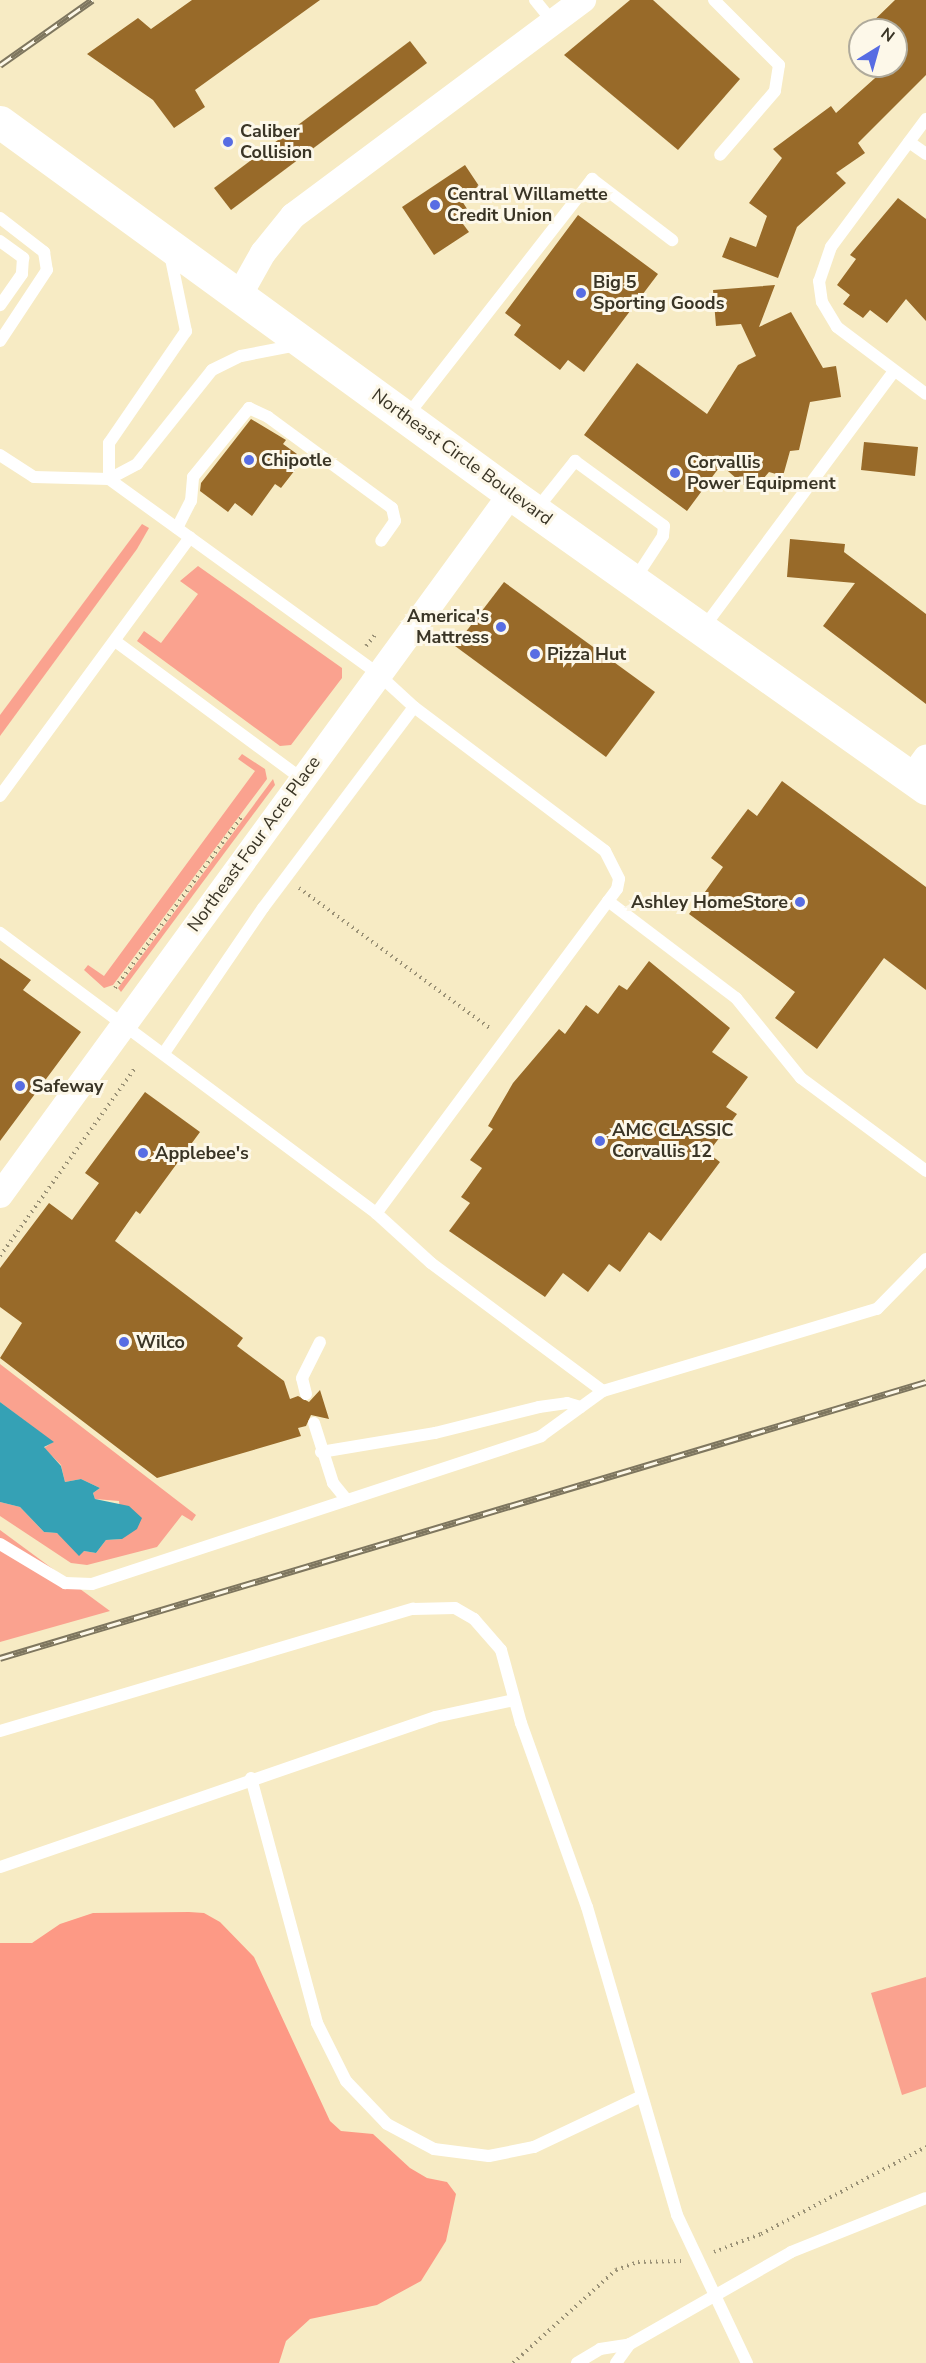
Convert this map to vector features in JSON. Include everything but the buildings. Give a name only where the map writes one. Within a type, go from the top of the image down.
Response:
[{"type":"main road","name":"Northeast Circle Boulevard","points":[[0,122],[240,294],[523,502],[921,774]]},
{"type":"street","points":[[240,294],[263,253],[293,216],[583,0]]},
{"type":"street","name":"Northeast Four Acre Place","points":[[0,1195],[378,674],[523,502]]},
{"type":"lane","points":[[535,0],[553,22]]},
{"type":"lane","points":[[714,0],[769,50],[779,65],[775,91],[720,155]]},
{"type":"lane","points":[[926,119],[831,247],[819,281],[822,302],[837,327],[926,394]]},
{"type":"lane","points":[[909,142],[926,154]]},
{"type":"lane","points":[[406,417],[592,179],[672,240]]},
{"type":"lane","points":[[0,218],[44,252],[47,270],[0,341]]},
{"type":"lane","points":[[0,241],[23,258],[22,274],[0,305]]},
{"type":"lane","points":[[109,479],[109,443],[186,331],[166,241]]},
{"type":"lane","points":[[0,455],[34,477],[109,479],[137,464],[212,370],[252,352],[307,343]]},
{"type":"lane","points":[[704,627],[894,371]]},
{"type":"lane","points":[[177,528],[191,501],[193,477],[249,408],[268,417],[392,508],[395,521],[381,541]]},
{"type":"lane","points":[[523,502],[575,461],[664,526],[663,537],[634,579]]},
{"type":"lane","points":[[109,479],[378,674],[414,707],[605,850],[619,879],[608,901],[376,1213]]},
{"type":"lane","points":[[0,796],[190,537]]},
{"type":"lane","points":[[115,641],[301,778]]},
{"type":"lane","points":[[164,1053],[286,879],[414,707]]},
{"type":"lane","points":[[608,901],[736,998],[801,1078],[926,1171]]},
{"type":"lane","points":[[0,933],[376,1213],[431,1263],[603,1391]]},
{"type":"lane","points":[[0,1544],[65,1583],[92,1584],[541,1436],[603,1391],[877,1309],[926,1258]]},
{"type":"lane","points":[[306,1394],[302,1378],[320,1342]]},
{"type":"lane","points":[[321,1452],[435,1433],[538,1407],[567,1403],[580,1407]]},
{"type":"lane","points":[[314,1423],[321,1452],[333,1483],[347,1500]]},
{"type":"lane","points":[[0,1731],[413,1609],[455,1608],[474,1619],[501,1650],[514,1700],[587,1907],[640,2097],[677,2215],[747,2363]]},
{"type":"lane","points":[[0,1867],[251,1778],[435,1717],[514,1700]]},
{"type":"lane","points":[[251,1778],[317,2023],[346,2081],[387,2124],[434,2149],[489,2156],[534,2147],[640,2097]]},
{"type":"lane","points":[[577,2363],[600,2349],[630,2344],[713,2294],[791,2252],[926,2198]]},
{"type":"lane","points":[[616,2363],[630,2344]]},
{"type":"path","points":[[357,659],[375,634]]},
{"type":"path","points":[[115,988],[248,809]]},
{"type":"path","points":[[286,879],[492,1030]]},
{"type":"path","points":[[0,1256],[135,1068]]},
{"type":"shaded area","points":[[142,524],[149,528],[137,549],[0,736],[0,715]]},
{"type":"shaded area","points":[[198,566],[342,668],[342,678],[291,745],[280,746],[137,641],[144,631],[161,643],[198,594],[180,581]]},
{"type":"shaded area","points":[[242,754],[265,769],[267,779],[113,985],[104,988],[84,970],[88,965],[104,976],[255,771],[238,759]]},
{"type":"shaded area","points":[[273,779],[275,785],[121,992],[118,988]]},
{"type":"shaded area","points":[[0,1364],[196,1515],[192,1521],[182,1515],[157,1547],[87,1565],[71,1563],[0,1516],[0,1502],[20,1507],[44,1532],[57,1533],[84,1551],[96,1553],[106,1540],[122,1539],[119,1501],[95,1499],[93,1493],[100,1488],[81,1479],[65,1482],[61,1465],[44,1448],[53,1442],[0,1402]]},
{"type":"shaded area","points":[[0,1530],[110,1611],[0,1642]]},
{"type":"shaded area","points":[[93,1913],[204,1913],[220,1922],[254,1957],[330,2121],[341,2131],[373,2134],[410,2168],[427,2178],[447,2182],[456,2194],[446,2241],[421,2281],[377,2305],[310,2319],[286,2341],[279,2363],[0,2363],[0,1943],[32,1943],[60,1924]]},
{"type":"shaded area","points":[[926,1977],[926,2087],[902,2095],[871,1993]]},
{"type":"water","points":[[0,1402],[54,1442],[44,1447],[61,1466],[65,1482],[81,1479],[100,1488],[93,1493],[95,1499],[129,1506],[142,1518],[137,1529],[122,1539],[106,1540],[96,1553],[84,1551],[79,1556],[57,1533],[44,1532],[20,1507],[0,1502]]},
{"type":"railway","points":[[0,65],[92,0]]},
{"type":"railway","points":[[0,1658],[926,1382]]},
{"type":"place","name":"Caliber Collision","points":[[228,142]]},
{"type":"place","name":"Central Willamette Credit Union","points":[[435,205]]},
{"type":"place","name":"Big 5 Sporting Goods","points":[[581,293]]},
{"type":"place","name":"Chipotle","points":[[249,460]]},
{"type":"place","name":"Corvallis Power Equipment","points":[[675,473]]},
{"type":"place","name":"America's Mattress","points":[[501,627]]},
{"type":"place","name":"Pizza Hut","points":[[535,654]]},
{"type":"place","name":"Ashley HomeStore","points":[[800,902]]},
{"type":"place","name":"Safeway","points":[[20,1086]]},
{"type":"place","name":"AMC CLASSIC Corvallis 12","points":[[600,1141]]},
{"type":"place","name":"Applebee's","points":[[143,1153]]},
{"type":"place","name":"Wilco","points":[[124,1342]]}]
